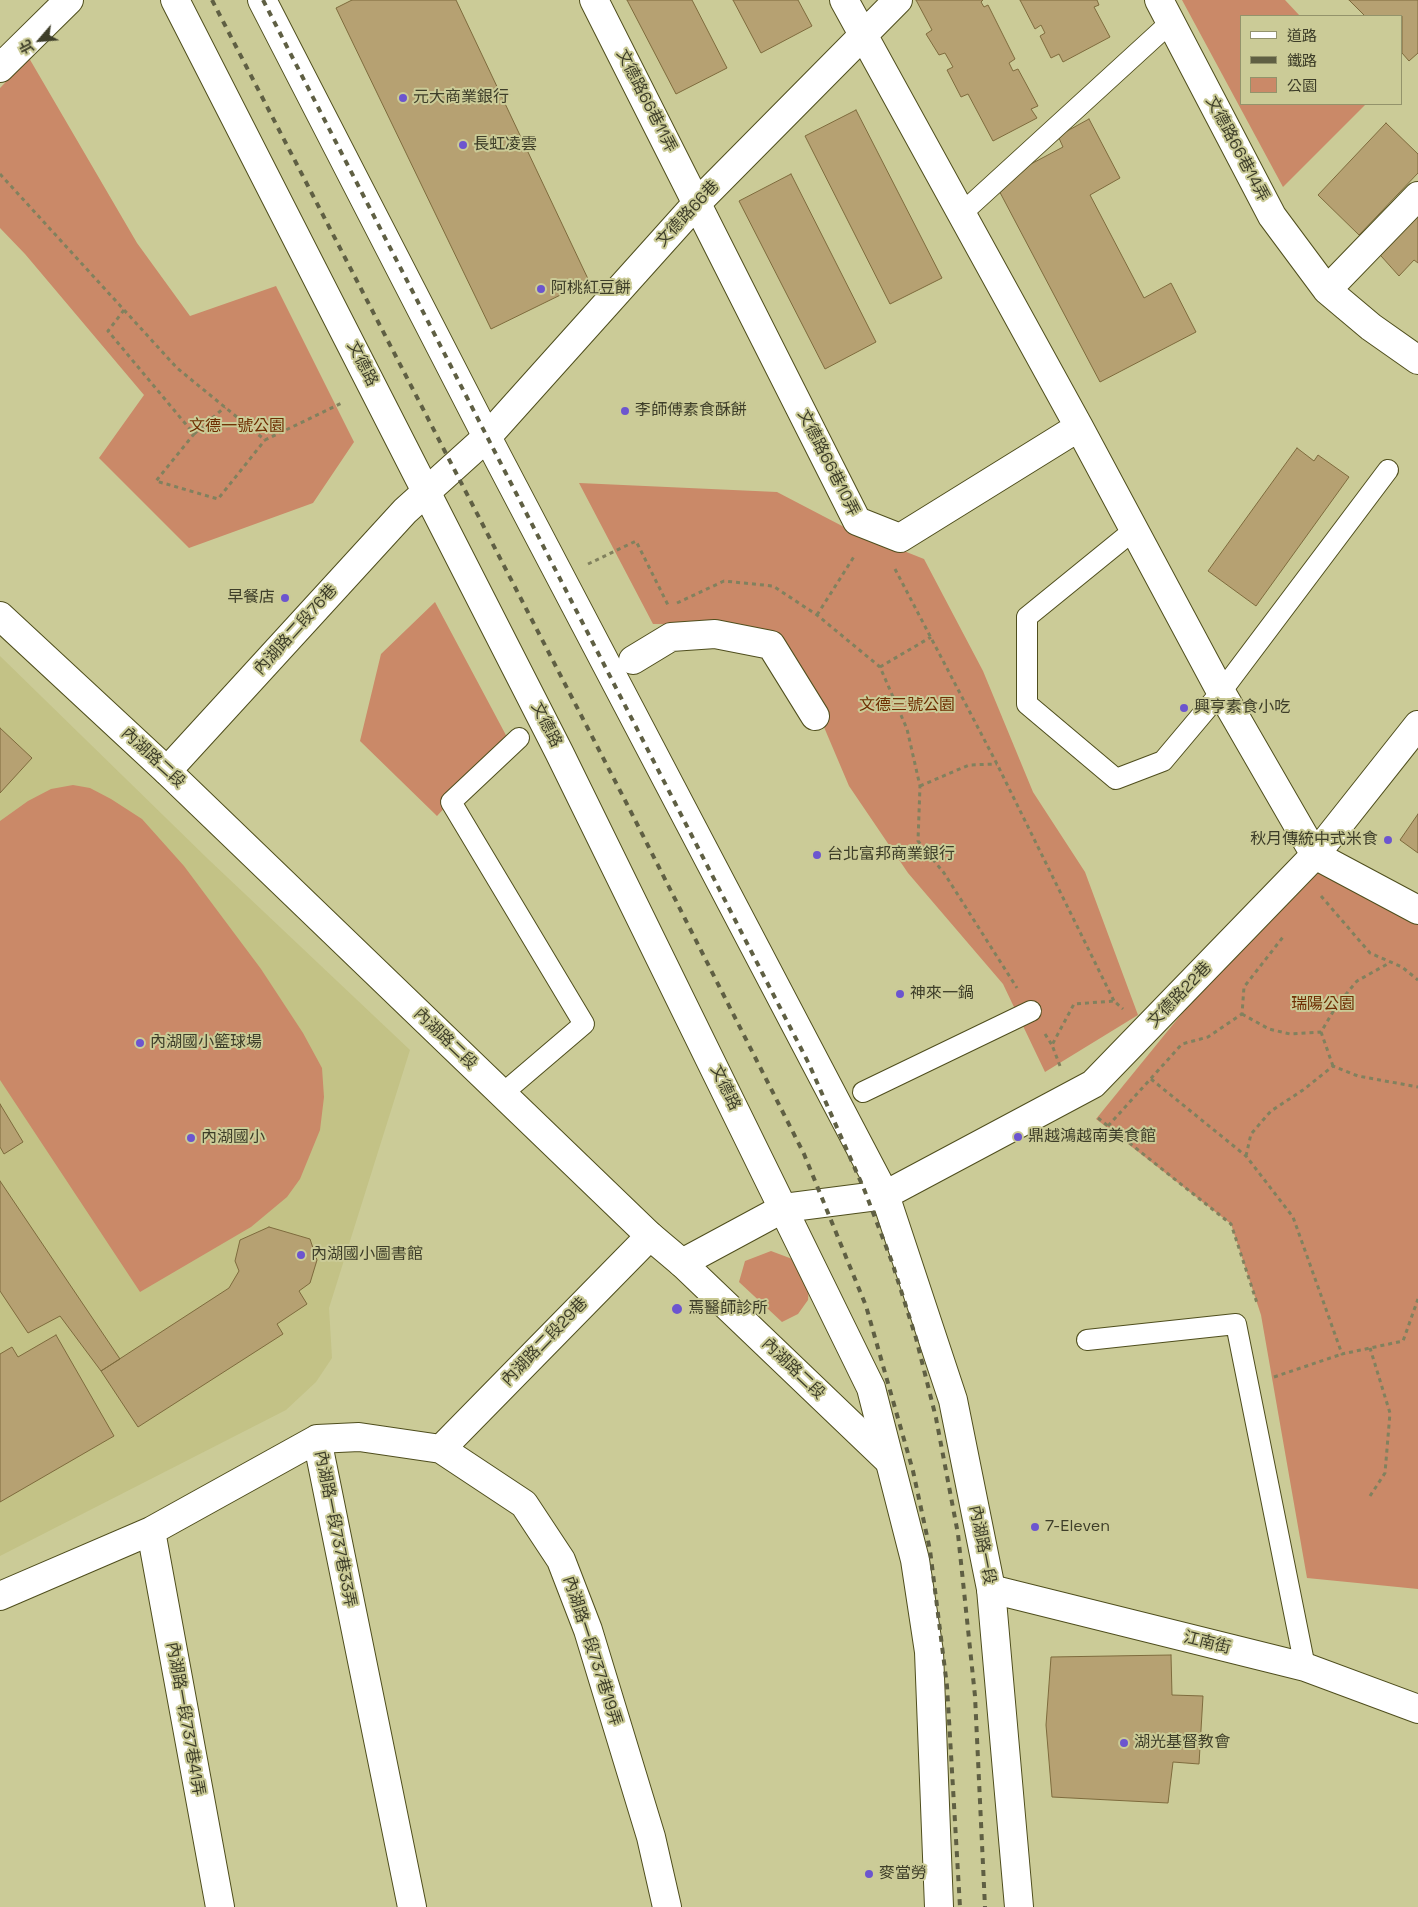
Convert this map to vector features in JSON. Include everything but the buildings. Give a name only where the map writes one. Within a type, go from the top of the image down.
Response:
[{"type":"street","points":[[0,68],[69,0]]},
{"type":"street","name":"文德路","points":[[175,0],[560,752],[784,1208],[871,1388],[889,1461]]},
{"type":"street","points":[[262,0],[487,437],[885,1195],[784,1208],[682,1263]]},
{"type":"street","name":"文德路66巷11弄","points":[[594,0],[698,203]]},
{"type":"street","points":[[844,0],[1079,427],[1221,692],[1314,856],[1418,910]]},
{"type":"street","name":"文德路66巷","points":[[427,490],[487,437],[698,203],[898,0]]},
{"type":"street","name":"文德路66巷14弄","points":[[1165,11],[1272,216],[1327,290],[1371,327],[1418,360]]},
{"type":"street","points":[[1327,290],[1418,196]]},
{"type":"street","name":"文德路66巷10弄","points":[[698,203],[857,521],[900,538],[1079,427]]},
{"type":"street","name":"內湖路二段76巷","points":[[167,771],[427,490]]},
{"type":"street","name":"內湖路二段","points":[[0,616],[167,771],[650,1236],[682,1263],[889,1461]]},
{"type":"street","points":[[633,660],[671,637],[715,634],[770,645],[815,716]]},
{"type":"street","name":"文德路22巷","points":[[885,1195],[1093,1084],[1314,856],[1418,726]]},
{"type":"street","name":"內湖路一段","points":[[885,1195],[953,1400],[991,1589],[1019,1907]]},
{"type":"street","name":"內湖路二段29巷","points":[[441,1449],[650,1236]]},
{"type":"street","name":"內湖路一段737巷19弄","points":[[317,1439],[359,1437],[441,1449],[524,1504],[561,1560],[588,1630],[650,1837],[667,1907]]},
{"type":"street","name":"內湖路一段737巷33弄","points":[[0,1596],[151,1531],[317,1439],[412,1907]]},
{"type":"street","points":[[889,1461],[915,1560],[929,1652],[939,1907]]},
{"type":"street","name":"內湖路一段737巷41弄","points":[[151,1531],[220,1907]]},
{"type":"street","name":"江南街","points":[[991,1589],[1305,1667],[1418,1709]]},
{"type":"lane","points":[[961,214],[1165,11]]},
{"type":"lane","points":[[1134,530],[1027,617],[1028,704],[1116,778],[1163,761],[1221,692],[1388,470]]},
{"type":"lane","points":[[502,1094],[584,1024],[451,802],[518,738]]},
{"type":"lane","points":[[863,1092],[1031,1011]]},
{"type":"lane","points":[[1087,1340],[1236,1324],[1305,1667]]},
{"type":"path","points":[[0,174],[177,368],[265,440]]},
{"type":"path","points":[[124,310],[108,331],[194,434]]},
{"type":"path","points":[[225,407],[194,434],[156,481],[218,499],[265,440],[349,400]]},
{"type":"path","points":[[817,615],[872,527],[997,764],[1114,1001],[1145,1031]]},
{"type":"path","points":[[584,566],[636,541],[669,607]]},
{"type":"path","points":[[661,612],[724,581],[773,586],[817,615],[880,667],[907,729],[920,786],[918,841],[944,873],[1052,1045],[1072,1096]]},
{"type":"path","points":[[880,667],[931,637]]},
{"type":"path","points":[[920,786],[969,765],[997,764]]},
{"type":"path","points":[[1313,900],[1318,892],[1370,953],[1402,967],[1418,980]]},
{"type":"path","points":[[1242,1014],[1244,987],[1284,936]]},
{"type":"path","points":[[1321,1032],[1331,1018],[1337,1004],[1357,981],[1391,962]]},
{"type":"path","points":[[1052,1045],[1074,1004],[1114,1001]]},
{"type":"path","points":[[1242,1014],[1269,1029],[1290,1034],[1321,1032]]},
{"type":"path","points":[[1108,1126],[1182,1044],[1208,1037],[1242,1014]]},
{"type":"path","points":[[1321,1032],[1333,1066],[1358,1076],[1418,1087]]},
{"type":"path","points":[[1246,1156],[1251,1134],[1271,1111],[1303,1090],[1333,1066]]},
{"type":"path","points":[[1151,1078],[1246,1156],[1293,1217],[1342,1354]]},
{"type":"path","points":[[1272,1378],[1342,1354],[1403,1341],[1418,1299]]},
{"type":"path","points":[[1370,1348],[1390,1413],[1385,1473],[1370,1496]]},
{"type":"shaded area","name":"內湖國小","points":[[0,656],[208,859],[410,1050],[329,1308],[332,1358],[316,1382],[286,1410],[0,1556]]},
{"type":"green space","points":[[1182,0],[1285,0],[1299,15],[1240,15],[1240,105],[1365,105],[1283,187]]},
{"type":"green space","name":"文德一號公園","points":[[29,58],[137,243],[190,316],[276,286],[354,442],[313,503],[189,548],[99,458],[144,395],[25,254],[0,228],[0,88]]},
{"type":"green space","name":"文德三號公園","points":[[579,483],[777,492],[846,528],[924,559],[983,671],[1033,792],[1085,872],[1138,1015],[1045,1072],[1003,984],[908,873],[849,786],[818,713],[730,625],[653,624]]},
{"type":"green space","points":[[435,602],[508,739],[437,816],[360,741],[381,654]]},
{"type":"green space","points":[[73,785],[90,788],[142,819],[184,866],[261,969],[303,1033],[322,1068],[324,1097],[320,1130],[300,1179],[287,1197],[251,1227],[140,1292],[0,1080],[0,821],[28,801],[51,789]]},
{"type":"green space","name":"瑞陽公園","points":[[1324,867],[1418,924],[1418,1589],[1307,1578],[1261,1315],[1231,1224],[1096,1119],[1188,1006]]},
{"type":"green space","points":[[771,1251],[795,1260],[809,1286],[808,1300],[798,1314],[782,1322],[739,1282],[745,1261]]},
{"type":"railway","points":[[212,0],[630,810],[804,1154],[866,1306],[913,1471],[930,1550],[947,1686],[960,1907]]},
{"type":"railway","points":[[263,0],[809,1064],[864,1189],[892,1262],[916,1338],[936,1418],[958,1534],[975,1696],[985,1907]]},
{"type":"place","name":"元大商業銀行","points":[[403,98]]},
{"type":"place","name":"長虹凌雲","points":[[463,145]]},
{"type":"place","name":"阿桃紅豆餅","points":[[541,289]]},
{"type":"place","name":"李師傅素食酥餅","points":[[625,411]]},
{"type":"place","name":"早餐店","points":[[285,598]]},
{"type":"place","name":"興亨素食小吃","points":[[1184,708]]},
{"type":"place","name":"秋月傳統中式米食","points":[[1388,840]]},
{"type":"place","name":"台北富邦商業銀行","points":[[817,855]]},
{"type":"place","name":"神來一鍋","points":[[900,994]]},
{"type":"place","name":"內湖國小籃球場","points":[[140,1043]]},
{"type":"place","name":"鼎越鴻越南美食館","points":[[1018,1137]]},
{"type":"place","name":"內湖國小","points":[[191,1138]]},
{"type":"place","name":"內湖國小圖書館","points":[[301,1255]]},
{"type":"place","name":"焉醫師診所","points":[[677,1309]]},
{"type":"place","name":"7-Eleven","points":[[1035,1527]]},
{"type":"place","name":"湖光基督教會","points":[[1124,1743]]},
{"type":"place","name":"麥當勞","points":[[869,1874]]}]
